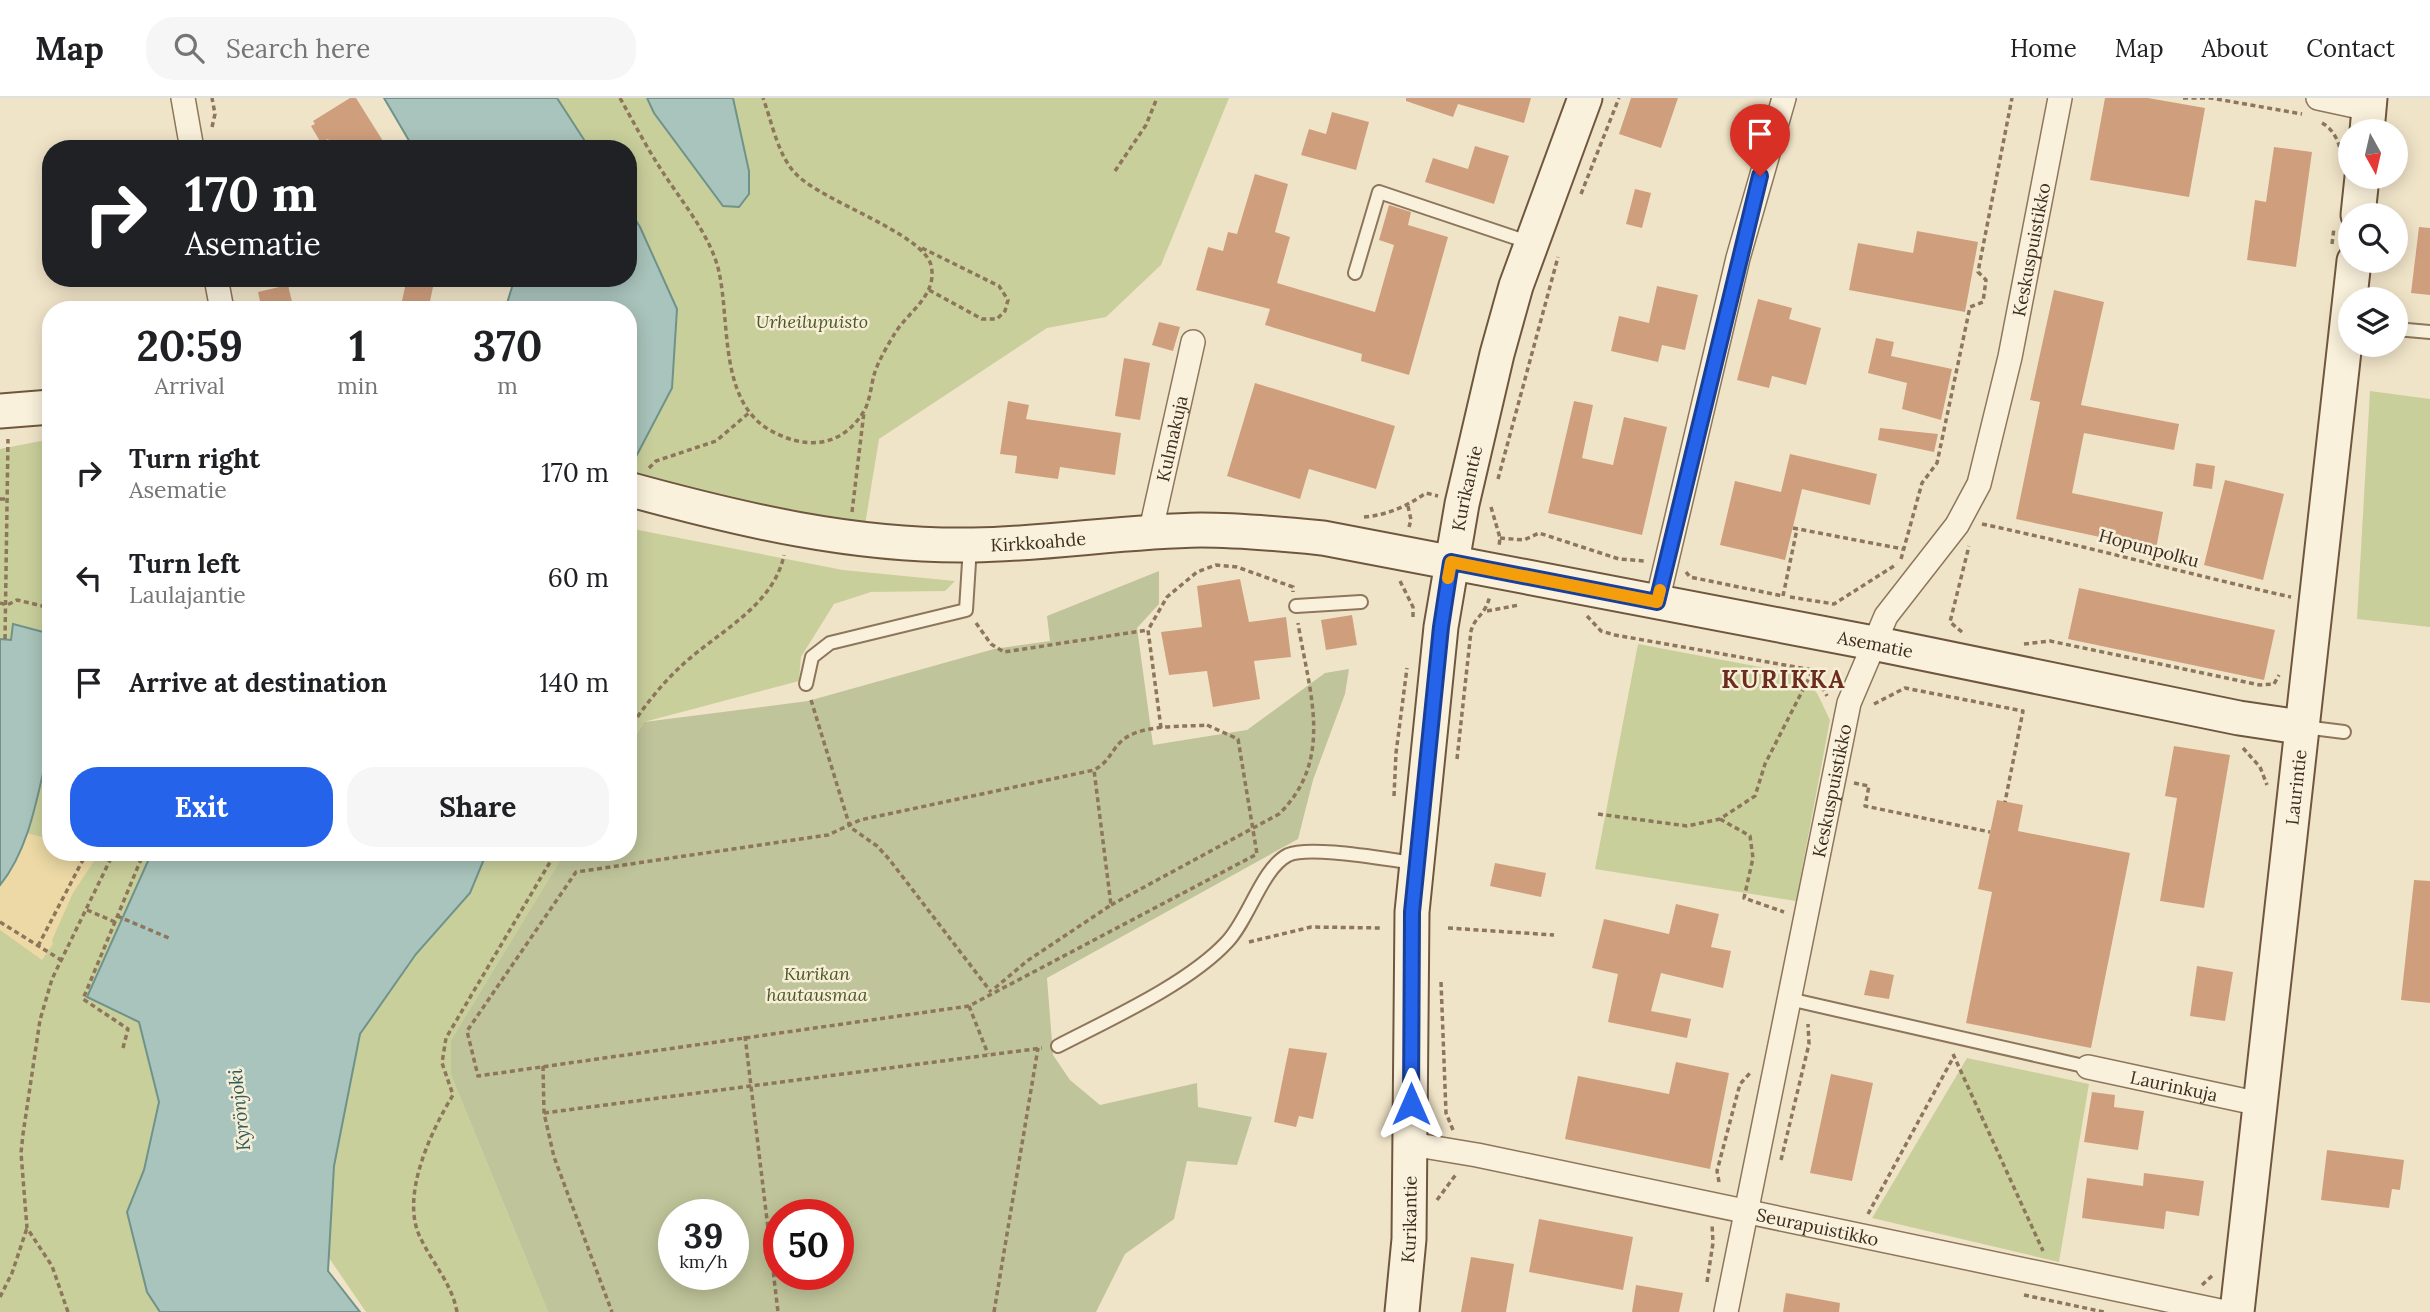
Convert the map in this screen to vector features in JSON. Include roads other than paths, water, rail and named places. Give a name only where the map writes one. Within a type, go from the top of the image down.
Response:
[{"type":"main road","name":"Kurikantie","points":[[1402,1312],[1409,1239],[1412,912],[1441,627],[1451,562],[1497,354],[1546,248],[1586,98]]},
{"type":"main road","name":"Laurintie","points":[[2237,1312],[2292,792],[2345,357]]},
{"type":"main road","points":[[4,421],[42,410]]},
{"type":"main road","name":"Kirkkoahde","points":[[639,479],[668,500],[736,519],[849,537],[971,545],[1252,531],[1323,538],[1451,562]]},
{"type":"main road","name":"Asematie","points":[[1451,562],[1873,643],[2218,714],[2300,727]]},
{"type":"street","points":[[183,98],[190,140]]},
{"type":"street","points":[[1657,602],[1738,258],[1784,98]]},
{"type":"street","name":"Keskuspuistikko","points":[[1726,1312],[1789,999],[1873,643],[1886,616],[1957,525],[1979,484],[2010,357],[2060,98]]},
{"type":"street","points":[[2313,106],[2369,113]]},
{"type":"street","name":"Kulmakuja","points":[[1150,534],[1193,342]]},
{"type":"street","name":"Laurinkuja","points":[[2088,1067],[2260,1104]]},
{"type":"street","name":"Seurapuistikko","points":[[1410,1144],[2225,1312]]},
{"type":"lane","points":[[1355,273],[1379,192],[1546,248]]},
{"type":"lane","points":[[2408,330],[2430,332]]},
{"type":"lane","points":[[806,684],[812,657],[830,643],[967,610],[971,545]]},
{"type":"lane","points":[[1296,606],[1361,602]]},
{"type":"lane","points":[[2300,727],[2344,732]]},
{"type":"lane","points":[[1058,1045],[1124,1012],[1212,955],[1228,941],[1249,912],[1275,863],[1291,853],[1314,851],[1416,863]]},
{"type":"lane","points":[[1789,999],[2088,1067]]},
{"type":"water","points":[[384,98],[557,98],[584,140],[409,140]]},
{"type":"water","points":[[647,98],[733,98],[749,171],[749,194],[739,207],[723,206],[654,113]]},
{"type":"water","points":[[637,222],[677,309],[672,388],[637,455],[637,301],[508,301],[512,287],[637,287]]},
{"type":"water","points":[[13,624],[42,632],[42,777],[24,843],[0,885],[0,639],[11,640]]},
{"type":"water","name":"Kyrönjoki","points":[[148,861],[483,861],[470,893],[416,954],[360,1034],[334,1166],[328,1271],[360,1312],[160,1312],[147,1292],[127,1212],[144,1170],[159,1102],[139,1022],[87,997]]},
{"type":"district","name":"KURIKKA","points":[[1784,679]]},
{"type":"park label","name":"Urheilupuisto","points":[[812,321]]},
{"type":"park label","name":"Kurikan hautausmaa","points":[[817,983]]}]
